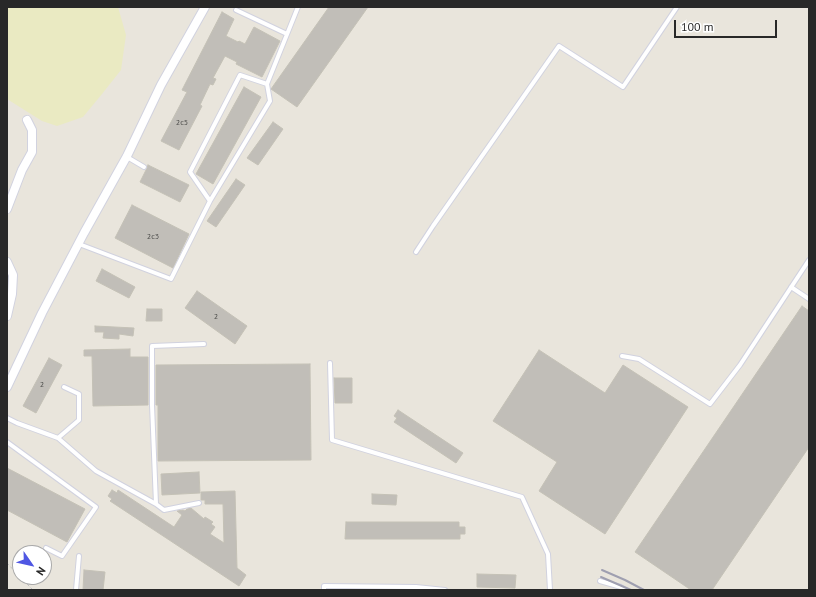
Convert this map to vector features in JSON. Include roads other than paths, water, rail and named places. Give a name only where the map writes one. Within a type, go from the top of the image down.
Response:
[{"type":"street","points":[[7,387],[42,313],[127,156],[161,85],[205,7]]},
{"type":"street","points":[[7,209],[22,170],[32,152],[32,130],[27,120]]},
{"type":"street","points":[[7,262],[12,294],[7,316]]},
{"type":"lane","points":[[79,244],[171,279],[210,201],[270,101],[266,84],[298,7]]},
{"type":"lane","points":[[416,252],[559,46],[623,87],[677,7]]},
{"type":"lane","points":[[236,10],[287,34]]},
{"type":"lane","points":[[210,201],[190,172],[240,75],[266,84]]},
{"type":"lane","points":[[127,156],[144,167]]},
{"type":"lane","points":[[622,356],[639,359],[710,404],[740,365],[809,260]]},
{"type":"lane","points":[[791,287],[809,299]]},
{"type":"lane","points":[[156,504],[152,405],[152,346],[204,344]]},
{"type":"lane","points":[[330,363],[332,440],[522,497],[548,554],[550,590]]},
{"type":"lane","points":[[58,438],[79,420],[79,394],[64,387]]},
{"type":"lane","points":[[7,418],[58,438],[96,471],[156,504],[164,510],[198,503]]},
{"type":"lane","points":[[7,442],[96,507],[62,556],[52,551]]},
{"type":"lane","points":[[76,590],[79,556]]},
{"type":"lane","points":[[600,581],[626,590]]},
{"type":"lane","points":[[324,590],[324,586],[416,586],[445,590]]},
{"type":"railway","points":[[602,570],[644,590]]},
{"type":"railway","points":[[601,577],[631,590]]}]
